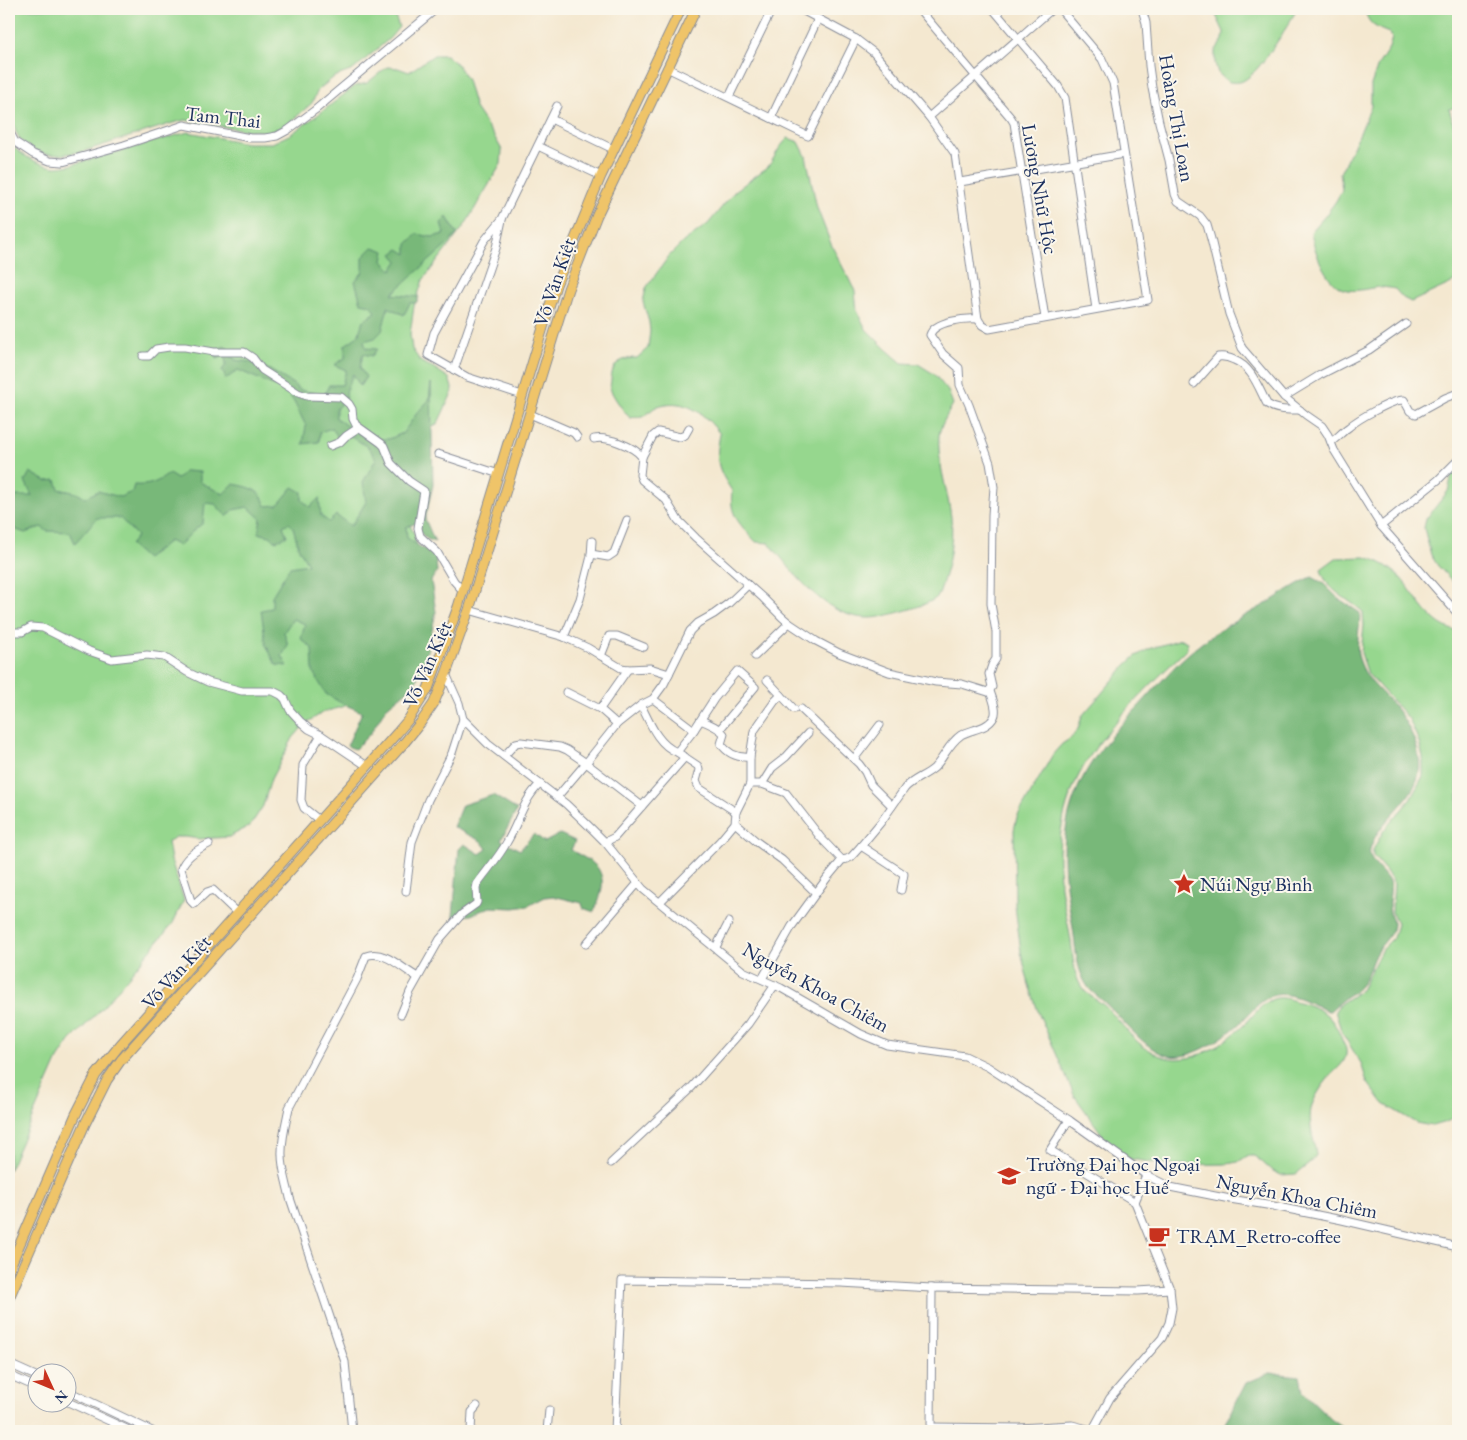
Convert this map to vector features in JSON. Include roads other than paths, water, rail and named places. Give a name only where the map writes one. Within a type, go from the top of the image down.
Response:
[{"type":"main road","name":"Võ Văn Kiệt","points":[[9,1269],[80,1106],[96,1075],[120,1045],[408,720],[428,689],[463,591],[556,285],[601,176],[681,9]]},
{"type":"main road","name":"Võ Văn Kiệt","points":[[9,1298],[85,1124],[107,1080],[128,1052],[405,742],[434,703],[469,610],[568,289],[597,215],[696,9]]},
{"type":"main road","points":[[556,285],[568,289]]},
{"type":"main road","points":[[509,440],[521,443]]},
{"type":"main road","points":[[435,670],[446,674]]},
{"type":"main road","points":[[320,820],[328,828]]},
{"type":"main road","points":[[120,1045],[128,1052]]},
{"type":"street","name":"Tam Thai","points":[[9,131],[15,142],[33,154],[63,162],[124,145],[184,125],[250,138],[277,136],[315,110],[436,9]]},
{"type":"street","points":[[730,97],[772,9]]},
{"type":"street","points":[[800,9],[856,39],[873,52],[929,117],[955,154],[978,319],[982,326],[989,329],[1148,300],[1114,91],[1108,70],[1102,59],[1060,9]]},
{"type":"street","name":"Lương Nhữ Hộc","points":[[920,9],[1014,123],[1045,318]]},
{"type":"street","points":[[993,9],[1058,86],[1065,98],[1096,309]]},
{"type":"street","points":[[929,117],[1052,9]]},
{"type":"street","name":"Hoàng Thị Loan","points":[[1142,9],[1146,23],[1152,88],[1170,160],[1175,194],[1182,204],[1200,216],[1208,229],[1229,314],[1242,348],[1284,396],[1322,426],[1334,450],[1381,526],[1458,614]]},
{"type":"street","points":[[771,118],[818,19]]},
{"type":"street","points":[[667,68],[808,136],[856,39]]},
{"type":"street","points":[[522,395],[466,377],[428,355],[434,333],[484,241],[502,219],[557,106]]},
{"type":"street","points":[[551,119],[614,149]]},
{"type":"street","points":[[538,146],[601,176]]},
{"type":"street","points":[[960,182],[1124,154]]},
{"type":"street","points":[[454,370],[496,248],[502,219]]},
{"type":"street","points":[[762,979],[792,926],[842,860],[851,857],[910,783],[925,775],[936,766],[946,750],[958,737],[983,726],[994,719],[996,714],[990,691],[992,688],[989,674],[996,659],[996,632],[991,604],[994,487],[990,463],[961,388],[959,368],[944,354],[930,335],[930,332],[936,327],[946,323],[967,318],[978,319]]},
{"type":"street","points":[[1284,396],[1368,350],[1406,324]]},
{"type":"street","points":[[143,356],[149,356],[156,349],[174,347],[214,352],[244,352],[251,355],[262,370],[298,394],[341,397],[352,409],[354,423],[358,428],[381,443],[391,463],[424,491],[418,528],[420,536],[437,552],[454,581],[463,591]]},
{"type":"street","points":[[1194,384],[1218,357],[1223,356],[1241,363],[1247,368],[1267,404],[1281,410],[1300,410]]},
{"type":"street","points":[[1331,442],[1348,427],[1395,401],[1404,400],[1410,411],[1416,414],[1445,398],[1458,394]]},
{"type":"street","points":[[530,414],[577,436]]},
{"type":"street","points":[[330,446],[340,442],[358,428]]},
{"type":"street","points":[[689,428],[685,435],[680,437],[658,432],[652,436],[642,457],[640,475],[642,480],[666,500],[678,520],[696,538],[789,623],[816,641],[889,672],[936,682],[962,684],[990,691]]},
{"type":"street","points":[[594,439],[599,438],[622,444],[638,452],[642,457]]},
{"type":"street","points":[[438,454],[499,474]]},
{"type":"street","points":[[1381,526],[1438,480],[1458,460]]},
{"type":"street","points":[[591,554],[608,556],[614,553],[627,520]]},
{"type":"street","points":[[564,637],[578,606],[591,554],[592,541]]},
{"type":"street","points":[[556,797],[617,724],[641,705],[653,699],[664,684],[690,631],[698,623],[729,603],[748,585]]},
{"type":"street","points":[[469,610],[564,637],[621,668],[650,668],[669,674]]},
{"type":"street","points":[[755,656],[789,623]]},
{"type":"street","points":[[9,632],[22,632],[31,627],[43,628],[89,651],[112,659],[147,654],[164,657],[187,672],[208,682],[242,690],[273,691],[285,699],[290,710],[309,729],[367,766]]},
{"type":"street","points":[[601,656],[609,636],[617,636],[644,647]]},
{"type":"street","points":[[600,709],[628,669]]},
{"type":"street","points":[[678,752],[714,699],[737,671],[755,687],[720,729]]},
{"type":"street","points":[[406,891],[412,842],[428,800],[452,752],[462,719],[459,702],[446,674]]},
{"type":"street","points":[[766,680],[854,759],[865,772],[871,785],[892,806]]},
{"type":"street","points":[[566,692],[600,709],[617,724]]},
{"type":"street","points":[[660,902],[735,822],[736,812],[750,784],[750,757],[755,728],[781,695]]},
{"type":"street","points":[[653,699],[694,730]]},
{"type":"street","points":[[641,705],[668,748],[678,752],[698,766],[699,770],[696,781],[699,788],[736,812]]},
{"type":"street","name":"Nguyễn Khoa Chiêm","points":[[462,719],[488,744],[556,797],[605,842],[643,888],[743,971],[775,985],[861,1034],[887,1045],[965,1056],[988,1068],[1069,1120],[1146,1176],[1170,1187],[1342,1220],[1458,1247]]},
{"type":"street","points":[[701,720],[720,729],[724,734],[722,747],[740,758],[750,757]]},
{"type":"street","points":[[854,759],[880,724]]},
{"type":"street","points":[[762,784],[772,768],[786,757],[808,733]]},
{"type":"street","points":[[320,820],[304,808],[301,800],[303,765],[321,735]]},
{"type":"street","points":[[504,756],[516,744],[521,742],[560,747],[586,763],[642,806]]},
{"type":"street","points":[[605,842],[615,836],[685,757]]},
{"type":"street","points":[[401,1014],[410,992],[440,938],[462,914],[476,904],[477,884],[499,856],[528,798],[540,784]]},
{"type":"street","points":[[750,784],[762,784],[786,793],[842,860]]},
{"type":"street","points":[[735,822],[757,842],[782,860],[816,893]]},
{"type":"street","points":[[209,844],[193,854],[181,869],[191,902],[194,904],[207,892],[213,890],[237,913]]},
{"type":"street","points":[[861,846],[904,874],[901,890]]},
{"type":"street","points":[[586,944],[638,882]]},
{"type":"street","points":[[716,947],[729,922]]},
{"type":"street","points":[[352,1431],[345,1362],[290,1198],[282,1152],[284,1131],[289,1108],[357,979],[366,956],[383,956],[418,977]]},
{"type":"street","points":[[611,1162],[692,1087],[748,1024],[775,985]]},
{"type":"street","points":[[932,1288],[931,1429],[1005,1430],[1072,1426],[1092,1431],[1110,1398],[1162,1338],[1169,1323],[1172,1308],[1170,1289],[1135,1202],[1050,1150],[1069,1120]]},
{"type":"street","points":[[1135,1202],[1146,1176]]},
{"type":"street","points":[[615,1431],[622,1280],[841,1283],[932,1288],[1138,1291],[1170,1289]]},
{"type":"street","points":[[9,1364],[28,1373]]},
{"type":"street","points":[[9,1375],[28,1384]]},
{"type":"street","points":[[78,1396],[152,1431]]},
{"type":"street","points":[[472,1431],[472,1412],[477,1406]]},
{"type":"street","points":[[78,1407],[131,1431]]},
{"type":"street","points":[[547,1431],[548,1410]]},
{"type":"place","name":"Núi Ngự Bình","points":[[1184,884]]},
{"type":"place","name":"Trường Đại học Ngoại ngữ - Đại học Huế","points":[[1009,1176]]},
{"type":"place","name":"TRẠM_Retro-coffee","points":[[1159,1236]]}]
